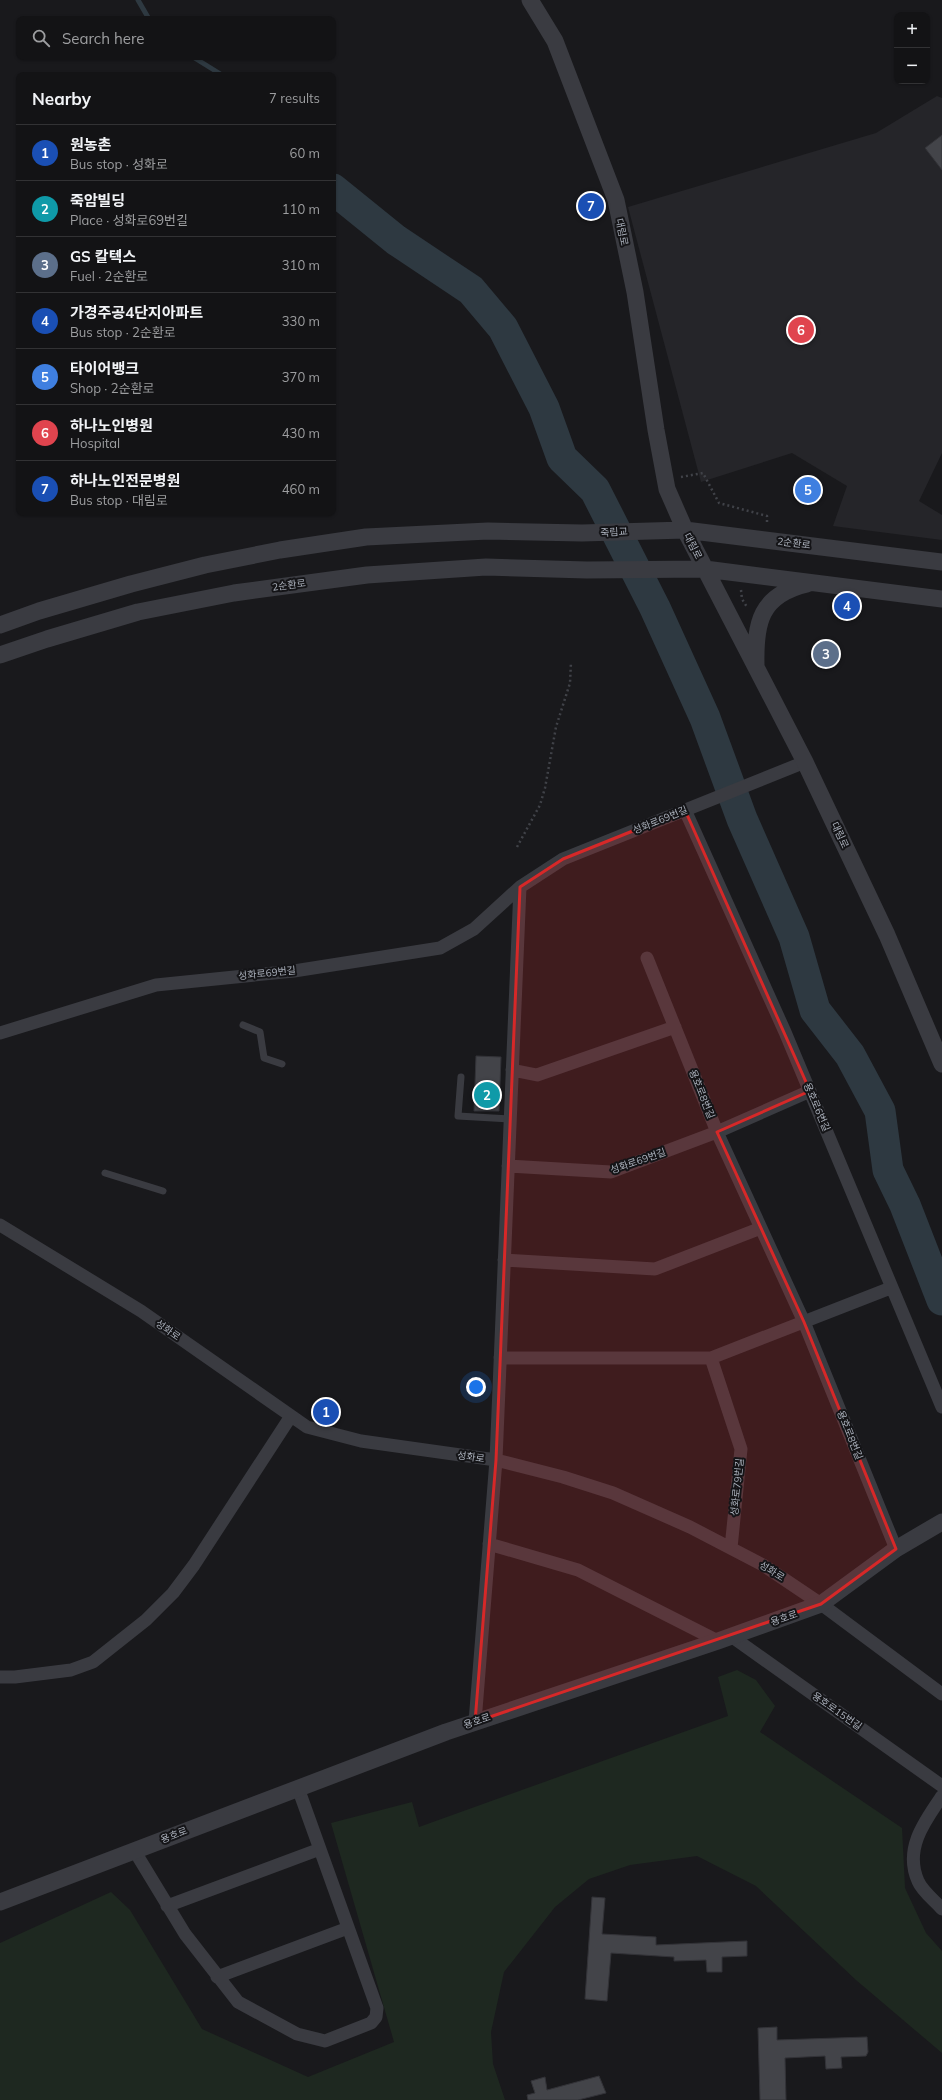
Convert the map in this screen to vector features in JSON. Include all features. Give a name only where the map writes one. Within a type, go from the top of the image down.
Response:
[{"type":"street","name":"대림로","points":[[530,0],[555,41],[616,200],[634,292],[667,490],[685,530],[805,762],[887,935],[942,1064]]},
{"type":"street","name":"2순환로","points":[[646,530],[685,530],[767,539],[942,562]]},
{"type":"street","name":"죽림교","points":[[0,625],[39,611],[131,584],[205,565],[280,550],[366,537],[488,531],[582,534],[646,530]]},
{"type":"street","name":"2순환로","points":[[0,656],[47,639],[138,612],[284,585],[367,575],[486,567],[587,570],[705,569]]},
{"type":"street","points":[[705,569],[942,599]]},
{"type":"street","points":[[756,669],[757,631],[759,622],[767,606],[781,593],[789,589],[813,583]]},
{"type":"street","name":"성화로69번길","points":[[0,1033],[156,985],[294,971],[440,948],[474,929],[520,887],[563,858],[805,762]]},
{"type":"street","name":"용호로6번길","points":[[685,810],[810,1091],[942,1407]]},
{"type":"street","points":[[475,1722],[496,1460],[520,887]]},
{"type":"street","name":"용호로8번길","points":[[647,958],[717,1132],[804,1322],[896,1549]]},
{"type":"street","points":[[512,1070],[537,1075],[676,1028]]},
{"type":"street","name":"성화로69번길","points":[[508,1166],[611,1172],[717,1132],[810,1091]]},
{"type":"street","name":"성화로","points":[[0,1225],[141,1311],[307,1427],[361,1441],[496,1460],[563,1477],[613,1493],[690,1528],[763,1565],[821,1604],[942,1694]]},
{"type":"street","points":[[504,1260],[655,1269],[761,1228]]},
{"type":"street","points":[[500,1358],[711,1358],[888,1289]]},
{"type":"street","name":"성화로79번길","points":[[711,1358],[741,1449],[731,1548]]},
{"type":"street","points":[[0,1676],[15,1677],[71,1670],[93,1662],[146,1620],[173,1592],[194,1565],[291,1416]]},
{"type":"street","name":"용호로","points":[[0,1902],[475,1722],[821,1604],[896,1549],[942,1522]]},
{"type":"street","name":"용호로15번길","points":[[489,1544],[578,1570],[725,1638],[942,1786]]},
{"type":"street","points":[[134,1850],[185,1934],[238,2002],[297,2034],[324,2041],[371,2023],[376,2017],[377,2008],[298,1788]]},
{"type":"street","points":[[942,1796],[916,1838],[912,1860],[918,1882],[942,1909]]},
{"type":"street","points":[[168,1906],[320,1849]]},
{"type":"street","points":[[217,1977],[348,1928]]},
{"type":"lane","points":[[243,1025],[260,1032],[264,1058],[282,1064]]},
{"type":"lane","points":[[460,1077],[458,1116],[510,1119]]},
{"type":"lane","points":[[105,1173],[163,1191]]},
{"type":"path","points":[[665,479],[704,473],[719,504],[767,516],[767,539]]},
{"type":"path","points":[[517,847],[540,806],[545,788],[556,727],[570,683],[571,662]]},
{"type":"highlighted area","points":[[685,810],[810,1091],[717,1132],[804,1322],[896,1549],[821,1604],[475,1722],[496,1460],[520,887],[563,859]]},
{"type":"shaded area","points":[[937,96],[942,98],[942,453],[919,501],[942,515],[942,540],[833,526],[847,486],[792,453],[701,482],[628,207],[876,133]]},
{"type":"shaded area","points":[[737,1670],[756,1680],[775,1706],[760,1732],[902,1828],[905,1888],[926,1933],[942,1951],[942,2053],[856,1980],[756,1886],[697,1856],[630,1865],[589,1879],[555,1907],[504,1972],[491,2032],[493,2064],[505,2100],[0,2100],[0,1943],[111,1892],[130,1910],[202,2029],[308,2077],[394,2042],[331,1823],[412,1802],[419,1827],[728,1716],[718,1677]]},
{"type":"building","points":[[942,135],[942,170],[925,148]]},
{"type":"building","points":[[476,1056],[501,1057],[499,1111],[474,1111]]},
{"type":"building","points":[[592,1897],[605,1898],[602,1934],[656,1937],[656,1945],[747,1941],[747,1956],[722,1957],[722,1972],[707,1972],[706,1960],[674,1961],[674,1957],[611,1953],[607,2001],[585,1999]]},
{"type":"building","points":[[777,2027],[777,2040],[867,2037],[868,2052],[866,2056],[841,2057],[842,2068],[826,2069],[825,2056],[785,2058],[786,2100],[760,2100],[758,2028]]},
{"type":"building","points":[[599,2076],[606,2093],[578,2100],[528,2100],[527,2095],[535,2093],[531,2081],[545,2077],[547,2090]]},
{"type":"waterway","points":[[138,0],[147,16]]},
{"type":"waterway","points":[[198,60],[217,72]]},
{"type":"waterway","points":[[336,191],[396,240],[471,290],[503,328],[544,408],[562,458],[595,490],[655,608],[705,718],[742,819],[794,937],[815,1010],[850,1055],[880,1111],[888,1170],[905,1205],[942,1300]]},
{"type":"place","name":"하나노인전문병원","points":[[591,206]]},
{"type":"place","name":"하나노인병원","points":[[801,330]]},
{"type":"place","name":"타이어뱅크","points":[[808,490]]},
{"type":"place","name":"가경주공4단지아파트","points":[[847,606]]},
{"type":"place","name":"GS 칼텍스","points":[[826,654]]},
{"type":"place","name":"죽암빌딩","points":[[487,1095]]},
{"type":"place","name":"원농촌","points":[[326,1412]]}]
